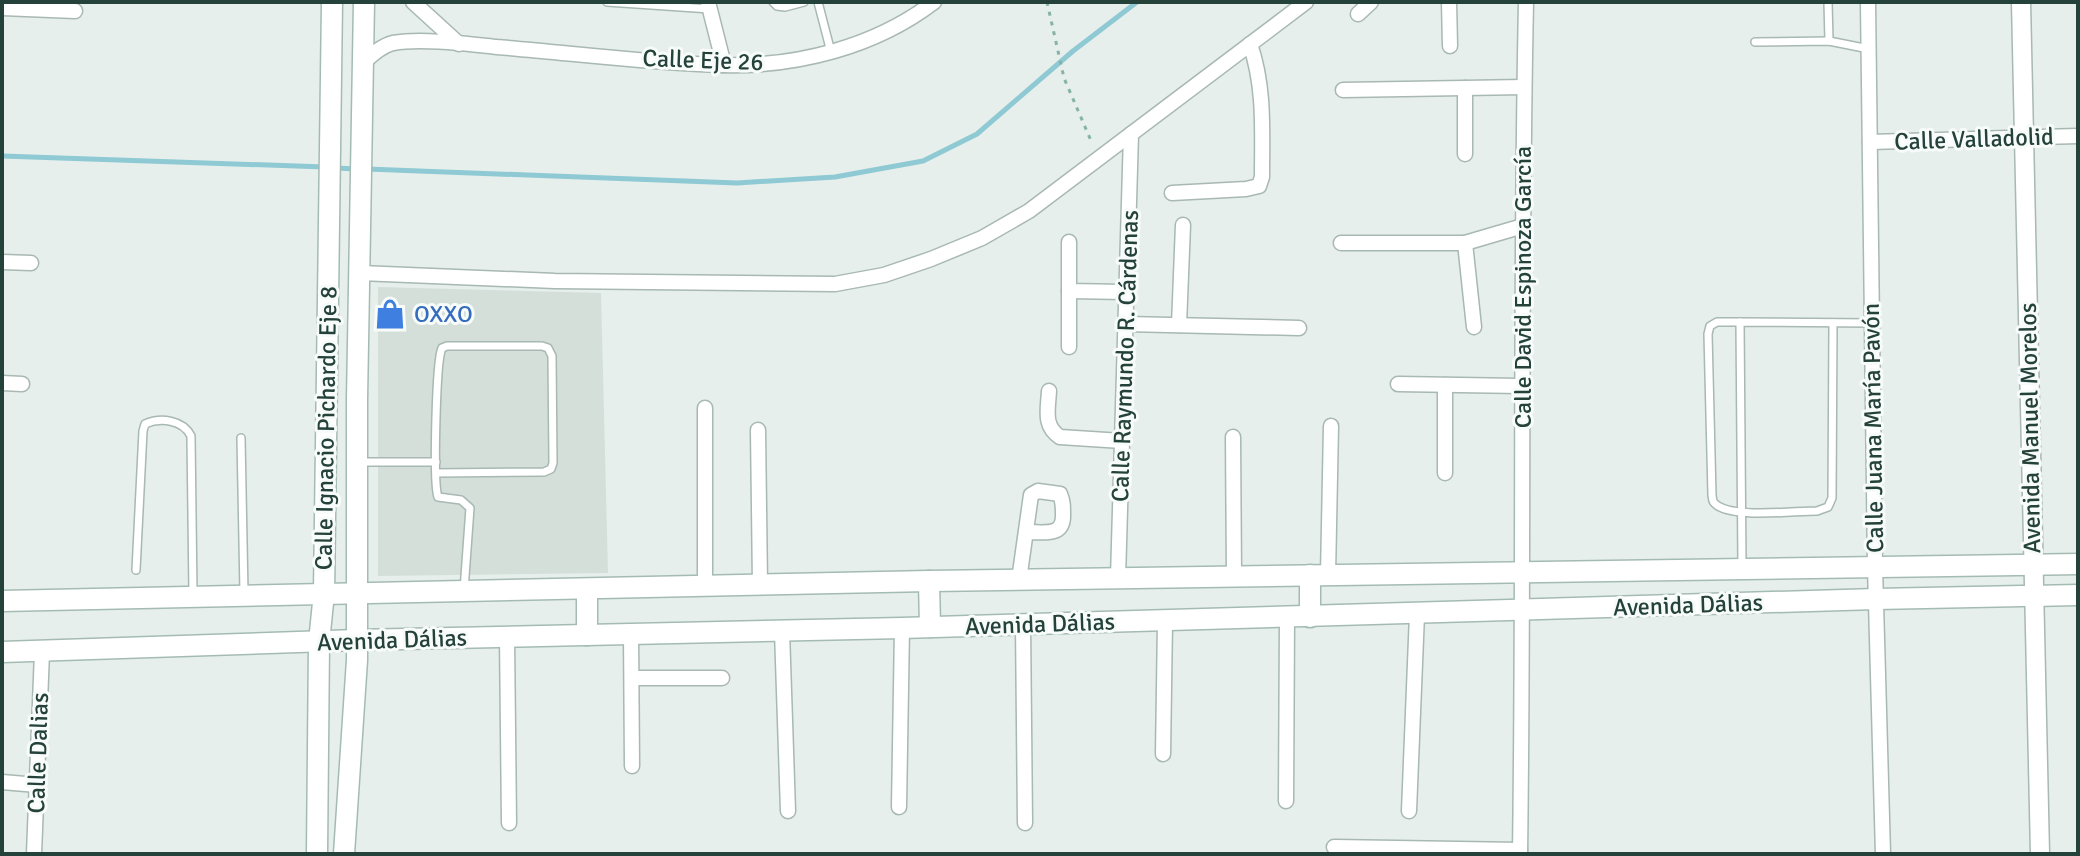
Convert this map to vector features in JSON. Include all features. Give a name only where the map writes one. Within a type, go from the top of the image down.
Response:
[{"type":"main road","name":"Calle Ignacio Pichardo Eje 8","points":[[317,854],[319,642],[324,593],[332,2]]},
{"type":"main road","name":"Calle Ignacio Pichardo Eje 8","points":[[344,854],[357,640],[356,462],[364,2]]},
{"type":"main road","points":[[327,401],[357,400]]},
{"type":"main road","name":"Avenida Dálias","points":[[2,601],[929,581],[2078,564]]},
{"type":"main road","points":[[1310,617],[1319,575]]},
{"type":"main road","points":[[929,581],[930,627]]},
{"type":"main road","points":[[587,590],[587,635]]},
{"type":"main road","name":"Avenida Dálias","points":[[2,652],[2078,595]]},
{"type":"street","points":[[413,2],[459,44]]},
{"type":"street","name":"Calle Eje 26","points":[[363,63],[379,49],[393,43],[459,44],[724,65],[785,61],[831,52],[885,34],[909,22],[934,2]]},
{"type":"street","points":[[360,273],[555,281],[835,284],[884,275],[982,238],[1029,211],[1306,2]]},
{"type":"street","points":[[1358,14],[1371,2]]},
{"type":"street","points":[[1449,2],[1450,46]]},
{"type":"street","name":"Calle David Espinoza García","points":[[1524,611],[1521,386],[1526,2]]},
{"type":"street","name":"Calle Juana María Pavón","points":[[1868,2],[1875,567],[1883,854]]},
{"type":"street","name":"Avenida Manuel Morelos","points":[[2021,2],[2040,854]]},
{"type":"street","points":[[2,8],[28,6],[75,11]]},
{"type":"street","points":[[709,6],[724,65]]},
{"type":"street","points":[[1172,193],[1259,186],[1262,177],[1261,93],[1259,71],[1250,44]]},
{"type":"street","points":[[1343,90],[1524,87]]},
{"type":"street","points":[[1465,88],[1465,154]]},
{"type":"street","name":"Calle Raymundo R. Cárdenas","points":[[1118,578],[1131,134]]},
{"type":"street","name":"Calle Valladolid","points":[[1870,142],[2078,136]]},
{"type":"street","points":[[1179,325],[1183,225]]},
{"type":"street","points":[[1341,243],[1465,243],[1523,226]]},
{"type":"street","points":[[1069,242],[1069,347]]},
{"type":"street","points":[[1465,243],[1474,327]]},
{"type":"street","points":[[2,262],[31,263]]},
{"type":"street","points":[[1069,291],[1126,292]]},
{"type":"street","points":[[1126,324],[1299,328]]},
{"type":"street","points":[[2,383],[22,384]]},
{"type":"street","points":[[1398,384],[1521,386]]},
{"type":"street","points":[[1445,385],[1445,473]]},
{"type":"street","points":[[1049,391],[1048,426],[1060,437],[1122,441]]},
{"type":"street","points":[[705,408],[705,587]]},
{"type":"street","points":[[1319,575],[1331,426]]},
{"type":"street","points":[[758,430],[760,585]]},
{"type":"street","points":[[1233,437],[1234,576]]},
{"type":"street","points":[[1019,580],[1027,532]]},
{"type":"street","points":[[1334,847],[1520,852],[1524,611]]},
{"type":"street","points":[[1409,811],[1417,614]]},
{"type":"street","points":[[1286,801],[1287,618]]},
{"type":"street","points":[[1163,754],[1165,621]]},
{"type":"street","points":[[1023,625],[1025,823]]},
{"type":"street","points":[[899,807],[902,628]]},
{"type":"street","points":[[782,631],[788,811]]},
{"type":"street","points":[[631,634],[632,766]]},
{"type":"street","points":[[507,637],[509,823]]},
{"type":"street","name":"Calle Dalias","points":[[34,854],[42,652]]},
{"type":"street","points":[[632,678],[722,678]]},
{"type":"street","points":[[2,782],[37,785]]},
{"type":"lane","points":[[607,2],[709,6]]},
{"type":"lane","points":[[773,2],[785,7],[804,2]]},
{"type":"lane","points":[[818,2],[831,52]]},
{"type":"lane","points":[[1828,2],[1829,41]]},
{"type":"lane","points":[[1755,42],[1829,41],[1869,49]]},
{"type":"lane","points":[[1833,323],[1832,498],[1828,507],[1817,511],[1741,511],[1719,507],[1712,495],[1710,326],[1717,322],[1871,323]]},
{"type":"lane","points":[[1740,322],[1742,568]]},
{"type":"lane","points":[[436,473],[544,472],[551,469],[552,356],[548,348],[442,348],[438,355],[436,462],[436,473],[438,497],[461,500],[470,508],[464,592]]},
{"type":"lane","points":[[136,570],[143,431],[145,424],[152,421],[177,422],[186,427],[191,436],[193,596]]},
{"type":"lane","points":[[241,438],[244,595]]},
{"type":"lane","points":[[356,462],[436,462]]},
{"type":"path","points":[[1047,2],[1064,78],[1099,158]]},
{"type":"shaded area","points":[[378,287],[601,293],[608,573],[378,576]]},
{"type":"waterway","points":[[367,169],[737,183],[835,177],[923,161],[977,134],[1073,51],[1137,2]]},
{"type":"waterway","points":[[2,156],[325,167]]},
{"type":"waterway","points":[[335,168],[357,169]]},
{"type":"place","name":"OXXO","points":[[390,314]]}]
